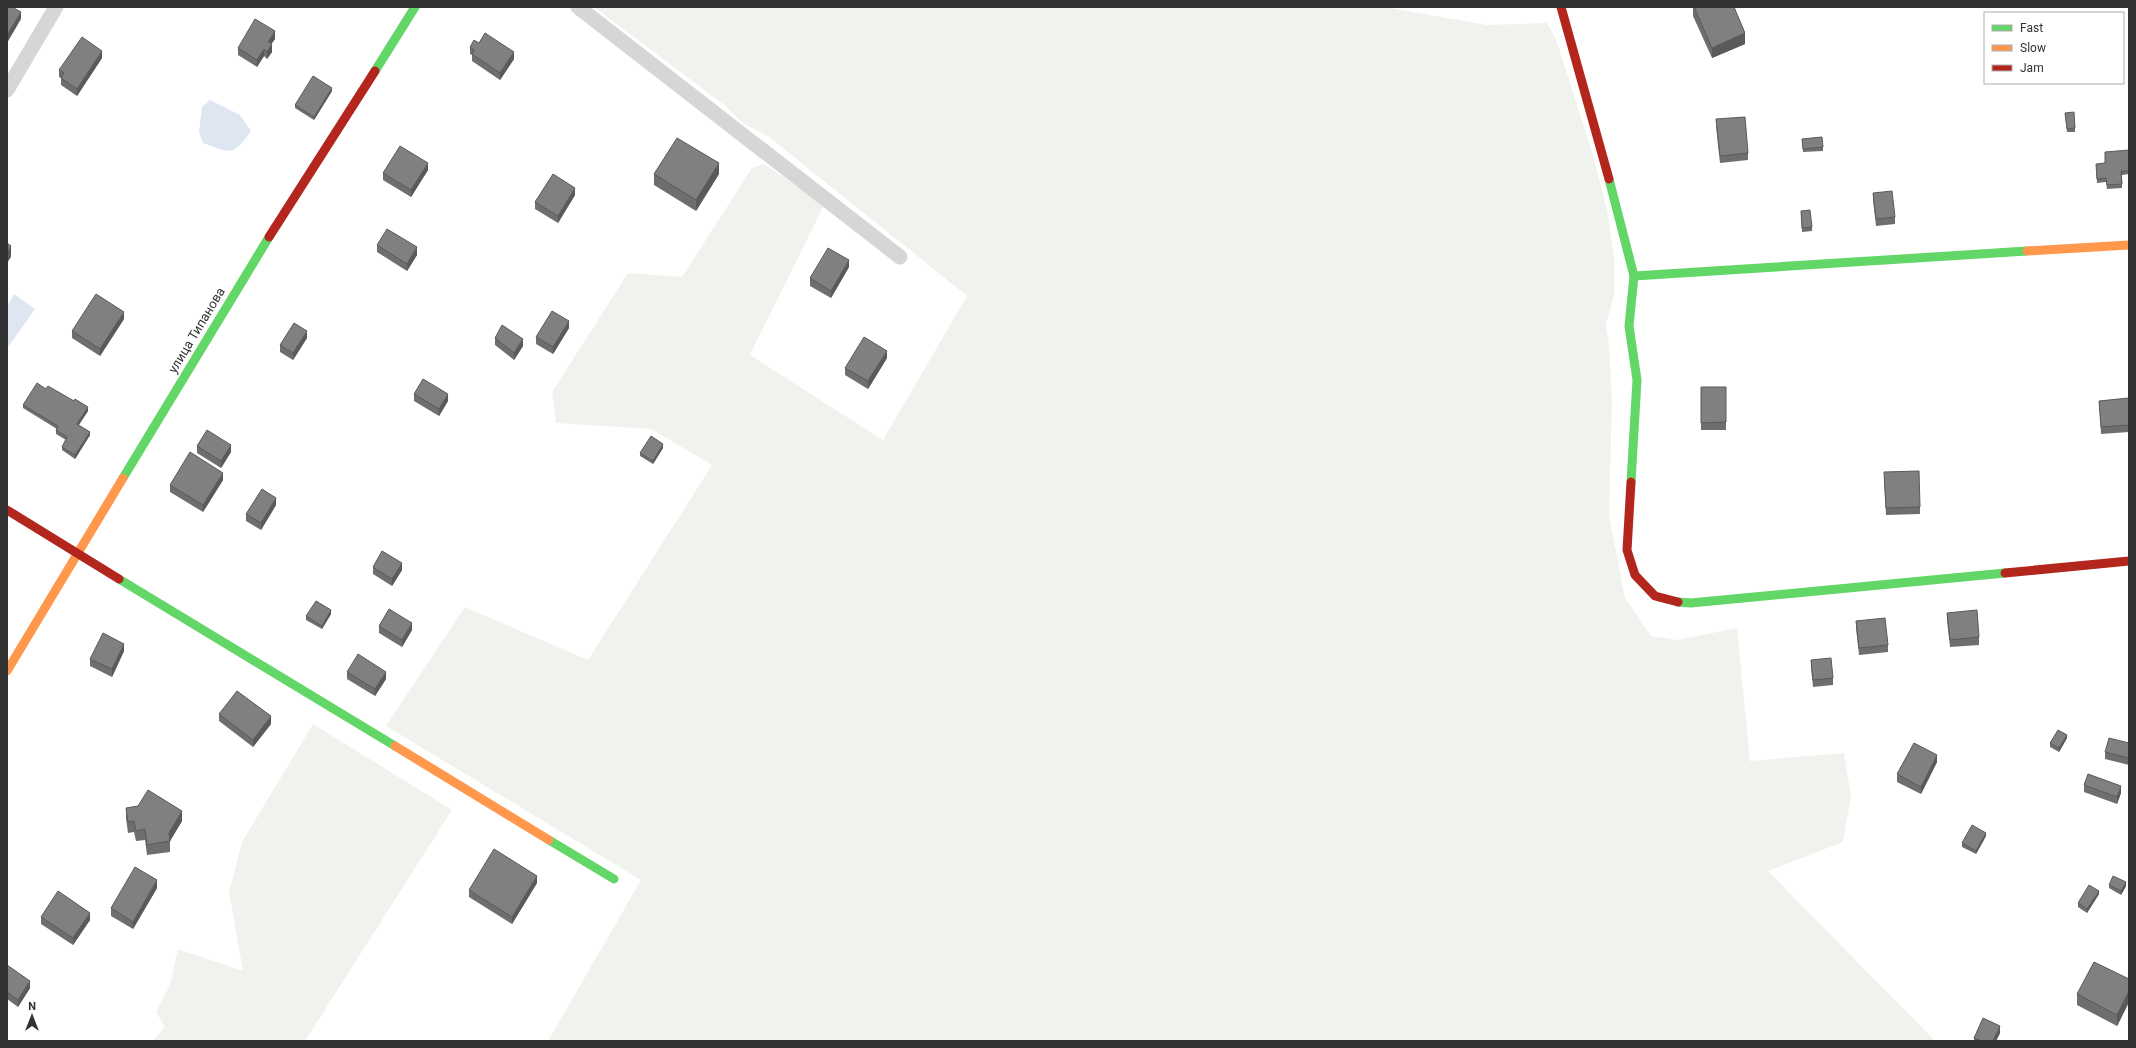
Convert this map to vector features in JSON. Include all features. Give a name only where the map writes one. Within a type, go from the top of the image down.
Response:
[{"type":"street","points":[[7,90],[56,7]]},
{"type":"street","name":"улица Типанова","points":[[7,671],[240,283],[415,7]]},
{"type":"street","points":[[578,7],[900,257]]},
{"type":"street","points":[[1561,7],[1612,189],[1634,276],[1629,326],[1637,380],[1627,550],[1635,575],[1655,596],[1673,602],[1692,603],[2129,561]]},
{"type":"street","points":[[1634,276],[2129,245]]},
{"type":"street","points":[[7,510],[77,554],[614,878]]},
{"type":"shaded area","points":[[594,7],[1384,7],[1487,25],[1547,23],[1556,39],[1593,155],[1607,210],[1614,255],[1614,295],[1606,324],[1609,345],[1612,402],[1609,515],[1625,598],[1651,636],[1677,640],[1737,628],[1750,761],[1844,753],[1851,796],[1843,842],[1768,871],[1935,1041],[548,1041],[641,880],[386,726],[465,607],[588,660],[712,465],[651,429],[556,423],[552,392],[628,273],[682,277],[752,168],[764,164],[824,205],[750,355],[883,440],[967,296],[769,137],[743,123],[728,108]]},
{"type":"shaded area","points":[[210,100],[240,115],[251,131],[235,149],[219,149],[203,143],[199,132],[202,107]]},
{"type":"shaded area","points":[[14,294],[35,309],[8,347],[7,307]]},
{"type":"shaded area","points":[[313,724],[452,810],[305,1041],[153,1041],[165,1027],[156,1012],[170,985],[178,949],[243,971],[229,892],[242,842]]},
{"type":"building","points":[[7,7],[12,7],[21,12],[7,35]]},
{"type":"building","points":[[1694,7],[1734,7],[1745,33],[1712,48]]},
{"type":"building","points":[[255,19],[275,31],[268,42],[272,44],[267,52],[264,49],[257,60],[238,48]]},
{"type":"building","points":[[485,33],[514,52],[500,73],[472,54],[474,50],[470,47],[474,40],[479,43]]},
{"type":"building","points":[[82,37],[102,51],[77,89],[61,78],[64,73],[59,70]]},
{"type":"building","points":[[313,76],[332,88],[314,117],[295,105]]},
{"type":"building","points":[[2074,112],[2075,128],[2067,129],[2065,113]]},
{"type":"building","points":[[1745,117],[1748,153],[1720,156],[1716,119]]},
{"type":"building","points":[[1822,137],[1823,147],[1803,149],[1802,139]]},
{"type":"building","points":[[677,138],[719,163],[696,200],[654,174]]},
{"type":"building","points":[[400,146],[428,163],[411,190],[383,173]]},
{"type":"building","points":[[2129,150],[2129,171],[2121,171],[2122,184],[2107,185],[2106,178],[2097,179],[2096,164],[2105,163],[2105,152]]},
{"type":"building","points":[[553,174],[575,188],[558,216],[535,202]]},
{"type":"building","points":[[1892,191],[1895,217],[1876,219],[1873,193]]},
{"type":"building","points":[[1810,210],[1812,227],[1802,228],[1801,211]]},
{"type":"building","points":[[387,229],[417,247],[407,264],[377,245]]},
{"type":"building","points":[[7,243],[11,246],[7,253]]},
{"type":"building","points":[[828,248],[849,260],[831,291],[810,278]]},
{"type":"building","points":[[96,294],[124,312],[100,349],[72,331]]},
{"type":"building","points":[[552,311],[569,321],[553,347],[536,337]]},
{"type":"building","points":[[294,323],[307,331],[293,353],[280,345]]},
{"type":"building","points":[[502,325],[523,339],[514,353],[495,338]]},
{"type":"building","points":[[864,337],[887,351],[868,381],[845,368]]},
{"type":"building","points":[[423,379],[448,394],[439,409],[414,394]]},
{"type":"building","points":[[37,383],[46,389],[48,386],[88,407],[77,424],[90,432],[75,455],[62,447],[67,437],[56,430],[58,426],[23,405]]},
{"type":"building","points":[[1701,387],[1726,387],[1726,422],[1701,423]]},
{"type":"building","points":[[2129,398],[2129,425],[2101,427],[2099,401]]},
{"type":"building","points":[[207,430],[231,445],[221,461],[197,446]]},
{"type":"building","points":[[651,436],[663,444],[653,461],[640,453]]},
{"type":"building","points":[[190,452],[223,473],[203,505],[170,485]]},
{"type":"building","points":[[1919,471],[1920,507],[1886,508],[1884,472]]},
{"type":"building","points":[[262,489],[276,498],[261,523],[246,514]]},
{"type":"building","points":[[382,551],[402,563],[392,579],[373,567]]},
{"type":"building","points":[[316,601],[331,610],[322,626],[306,616]]},
{"type":"building","points":[[389,609],[412,623],[402,640],[379,626]]},
{"type":"building","points":[[1977,610],[1979,637],[1950,640],[1947,613]]},
{"type":"building","points":[[1885,618],[1888,645],[1859,648],[1856,621]]},
{"type":"building","points":[[103,633],[124,644],[112,669],[90,659]]},
{"type":"building","points":[[358,654],[386,672],[375,689],[347,672]]},
{"type":"building","points":[[1831,658],[1833,678],[1813,680],[1811,660]]},
{"type":"building","points":[[237,691],[271,716],[253,740],[219,714]]},
{"type":"building","points":[[2058,730],[2067,735],[2059,748],[2050,743]]},
{"type":"building","points":[[2109,738],[2129,743],[2129,758],[2105,752]]},
{"type":"building","points":[[1914,743],[1937,755],[1921,787],[1897,774]]},
{"type":"building","points":[[2088,774],[2121,786],[2117,797],[2084,785]]},
{"type":"building","points":[[148,790],[182,811],[169,833],[170,841],[147,845],[145,829],[136,831],[134,821],[128,822],[126,808],[138,806]]},
{"type":"building","points":[[1972,825],[1986,833],[1976,851],[1962,843]]},
{"type":"building","points":[[494,849],[537,876],[512,917],[469,890]]},
{"type":"building","points":[[135,867],[157,880],[133,922],[111,908]]},
{"type":"building","points":[[2113,876],[2126,882],[2121,891],[2109,885]]},
{"type":"building","points":[[2089,885],[2099,891],[2087,909],[2078,903]]},
{"type":"building","points":[[58,891],[90,913],[73,938],[41,917]]},
{"type":"building","points":[[2094,962],[2129,979],[2129,991],[2117,1015],[2077,994]]},
{"type":"building","points":[[7,965],[30,981],[18,1000],[7,992]]},
{"type":"building","points":[[1983,1018],[2000,1026],[1993,1041],[1982,1041],[1974,1038]]},
{"type":"traffic: fast","points":[[375,71],[415,7]]},
{"type":"traffic: fast","points":[[1609,179],[1634,276],[1629,326],[1637,380],[1631,482]]},
{"type":"traffic: fast","points":[[123,478],[269,237]]},
{"type":"traffic: fast","points":[[1634,276],[2027,251]]},
{"type":"traffic: fast","points":[[1678,602],[1691,603],[2005,573]]},
{"type":"traffic: fast","points":[[119,579],[395,746]]},
{"type":"traffic: fast","points":[[549,840],[614,879]]},
{"type":"traffic: slow","points":[[2027,251],[2129,245]]},
{"type":"traffic: slow","points":[[7,671],[123,478]]},
{"type":"traffic: slow","points":[[395,746],[549,840]]},
{"type":"traffic: jam","points":[[1561,7],[1609,179]]},
{"type":"traffic: jam","points":[[269,237],[375,71]]},
{"type":"traffic: jam","points":[[1631,482],[1627,550],[1635,575],[1655,596],[1678,602]]},
{"type":"traffic: jam","points":[[7,510],[119,579]]},
{"type":"traffic: jam","points":[[2005,573],[2129,561]]}]
